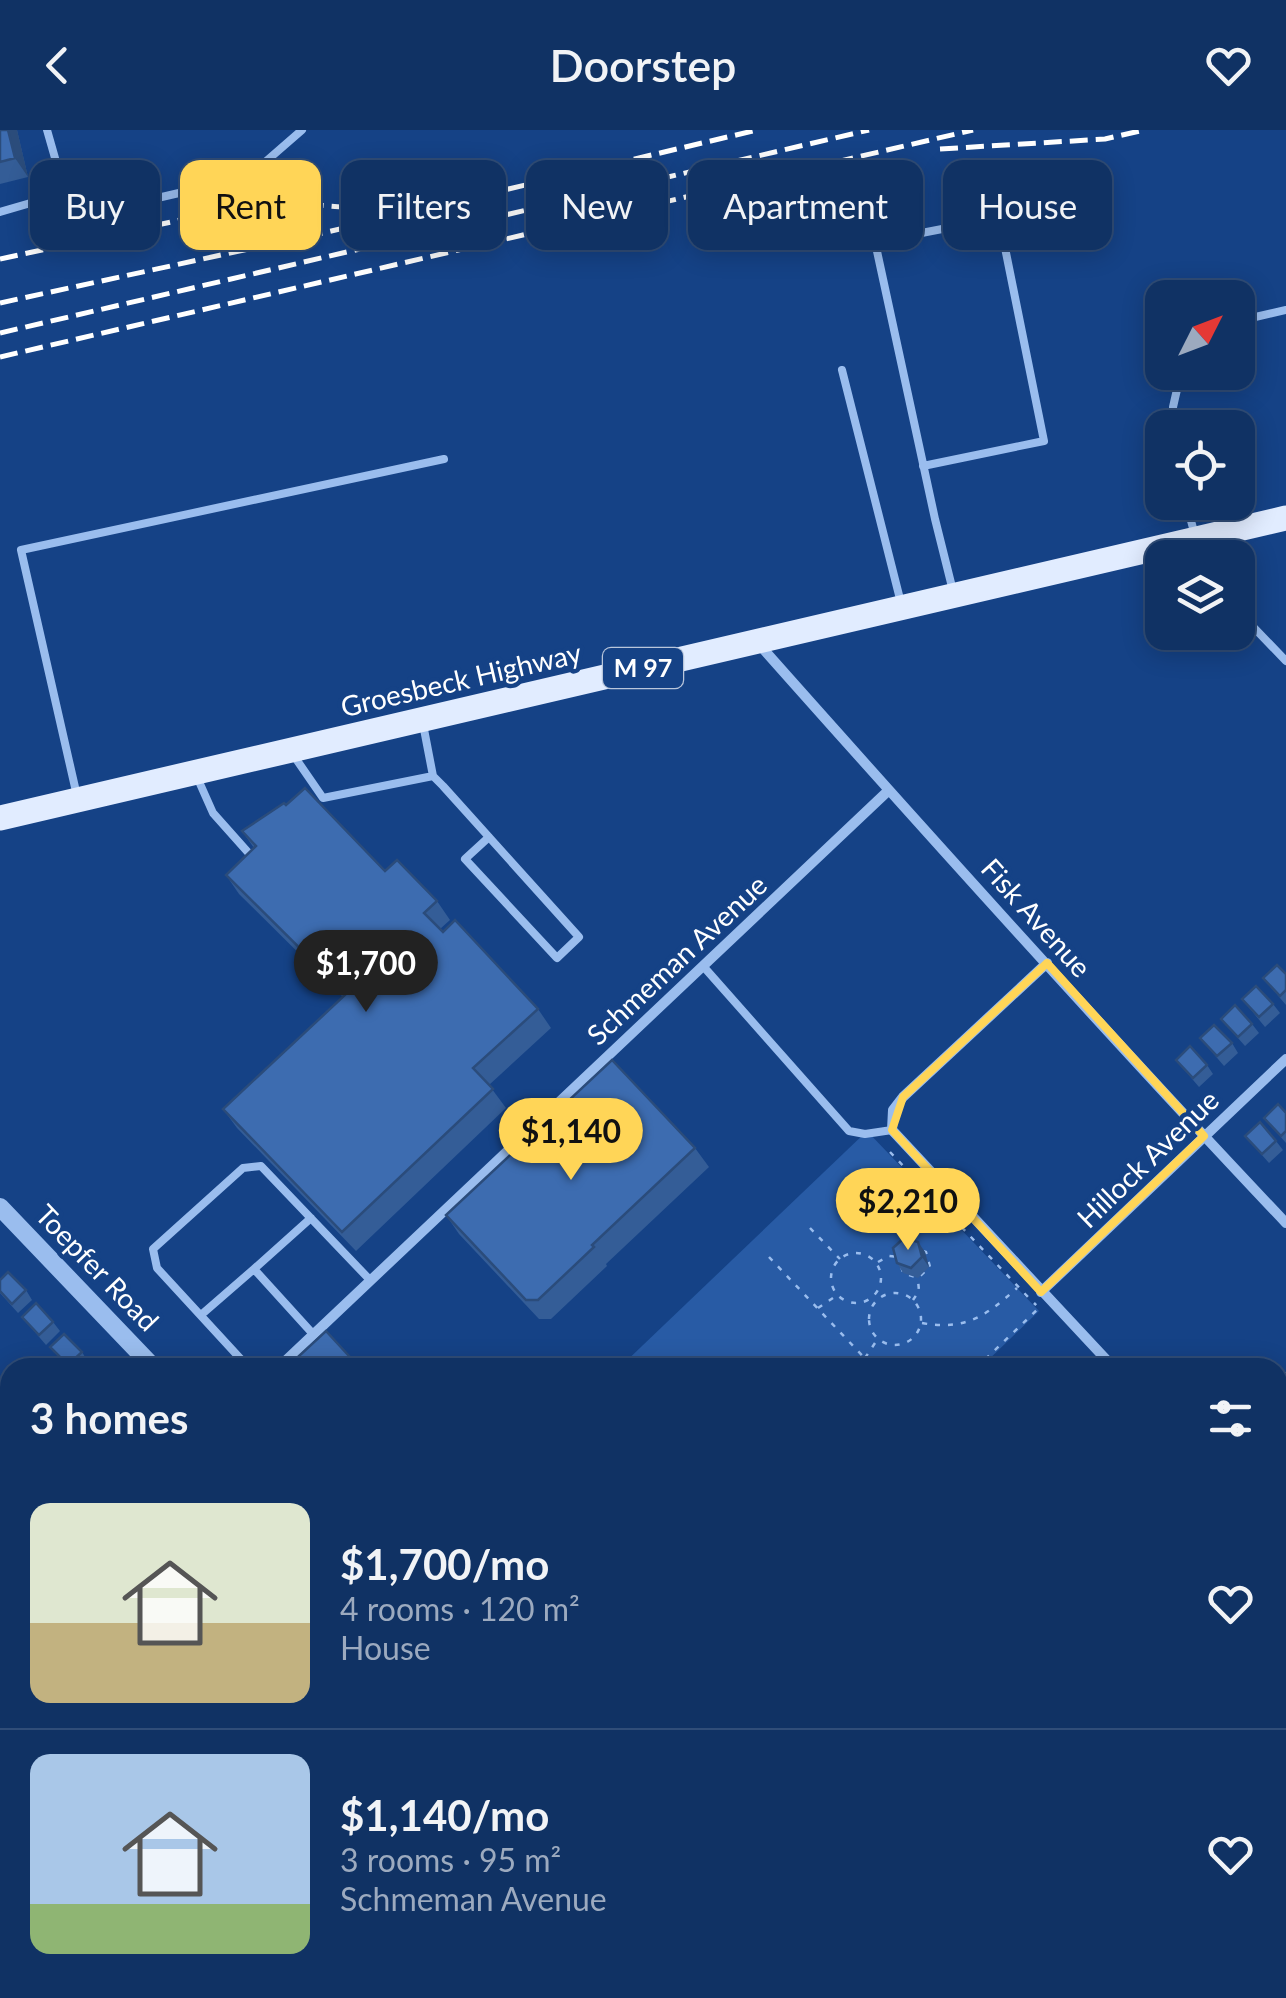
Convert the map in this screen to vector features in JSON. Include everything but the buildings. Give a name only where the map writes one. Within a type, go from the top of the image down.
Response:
[{"type":"main road","name":"Groesbeck Highway","points":[[1221,540],[1286,518]]},
{"type":"main road","name":"Groesbeck Highway","points":[[0,818],[954,595],[1145,558]]},
{"type":"street","name":"Fisk Avenue","points":[[756,642],[1286,1222]]},
{"type":"street","name":"Schmeman Avenue","points":[[288,1358],[889,790]]},
{"type":"street","points":[[1046,963],[903,1097],[893,1110],[892,1130],[1104,1358]]},
{"type":"street","name":"Hillock Avenue","points":[[1041,1292],[1286,1059]]},
{"type":"street","name":"Toepfer Road","points":[[0,1207],[144,1358]]},
{"type":"lane","points":[[47,130],[55,160]]},
{"type":"lane","points":[[160,197],[248,177],[302,130]]},
{"type":"lane","points":[[0,212],[30,204]]},
{"type":"lane","points":[[923,466],[1044,441],[999,218],[874,242],[923,466],[954,595]]},
{"type":"lane","points":[[1255,318],[1286,310]]},
{"type":"lane","points":[[842,370],[902,608]]},
{"type":"lane","points":[[78,800],[21,550],[444,459]]},
{"type":"lane","points":[[1255,629],[1286,661]]},
{"type":"lane","points":[[422,720],[433,776],[489,837],[579,937],[557,958],[465,859],[489,837]]},
{"type":"lane","points":[[290,750],[323,798],[433,776]]},
{"type":"lane","points":[[195,773],[213,812],[260,866]]},
{"type":"lane","points":[[703,966],[849,1131],[865,1134],[892,1130]]},
{"type":"lane","points":[[240,1358],[158,1268],[153,1249],[243,1168],[262,1166],[370,1280]]},
{"type":"lane","points":[[201,1316],[311,1218]]},
{"type":"lane","points":[[254,1269],[313,1334]]},
{"type":"path","points":[[890,1152],[1038,1308],[986,1358]]},
{"type":"path","points":[[909,1249],[902,1231],[905,1217],[928,1192]]},
{"type":"path","points":[[810,1228],[840,1259]]},
{"type":"path","points":[[899,1258],[911,1247],[926,1252],[930,1267],[918,1278]]},
{"type":"path","points":[[876,1263],[868,1256],[850,1254],[840,1259],[831,1279],[837,1295],[844,1300],[859,1303],[875,1299],[891,1294],[900,1294],[913,1301],[920,1323],[916,1334],[901,1344],[878,1339],[869,1323],[869,1315],[875,1299],[881,1283],[882,1275],[876,1263]]},
{"type":"path","points":[[876,1263],[889,1256],[899,1258]]},
{"type":"path","points":[[769,1257],[864,1358],[878,1339]]},
{"type":"path","points":[[899,1258],[902,1273],[918,1278]]},
{"type":"path","points":[[913,1301],[919,1292],[918,1278]]},
{"type":"path","points":[[920,1323],[945,1326],[973,1320],[995,1308],[1018,1287]]},
{"type":"path","points":[[817,1308],[837,1295]]},
{"type":"highlighted area","points":[[1047,963],[1204,1136],[1041,1292],[892,1130],[903,1097]]},
{"type":"shaded area","points":[[867,1131],[1039,1311],[990,1358],[629,1358]]},
{"type":"railway","points":[[0,303],[327,232],[757,130]]},
{"type":"railway","points":[[0,333],[869,130]]},
{"type":"railway","points":[[0,357],[973,130]]},
{"type":"railway","points":[[940,149],[1105,139],[1144,130]]},
{"type":"railway","points":[[0,259],[268,201],[341,207]]}]
